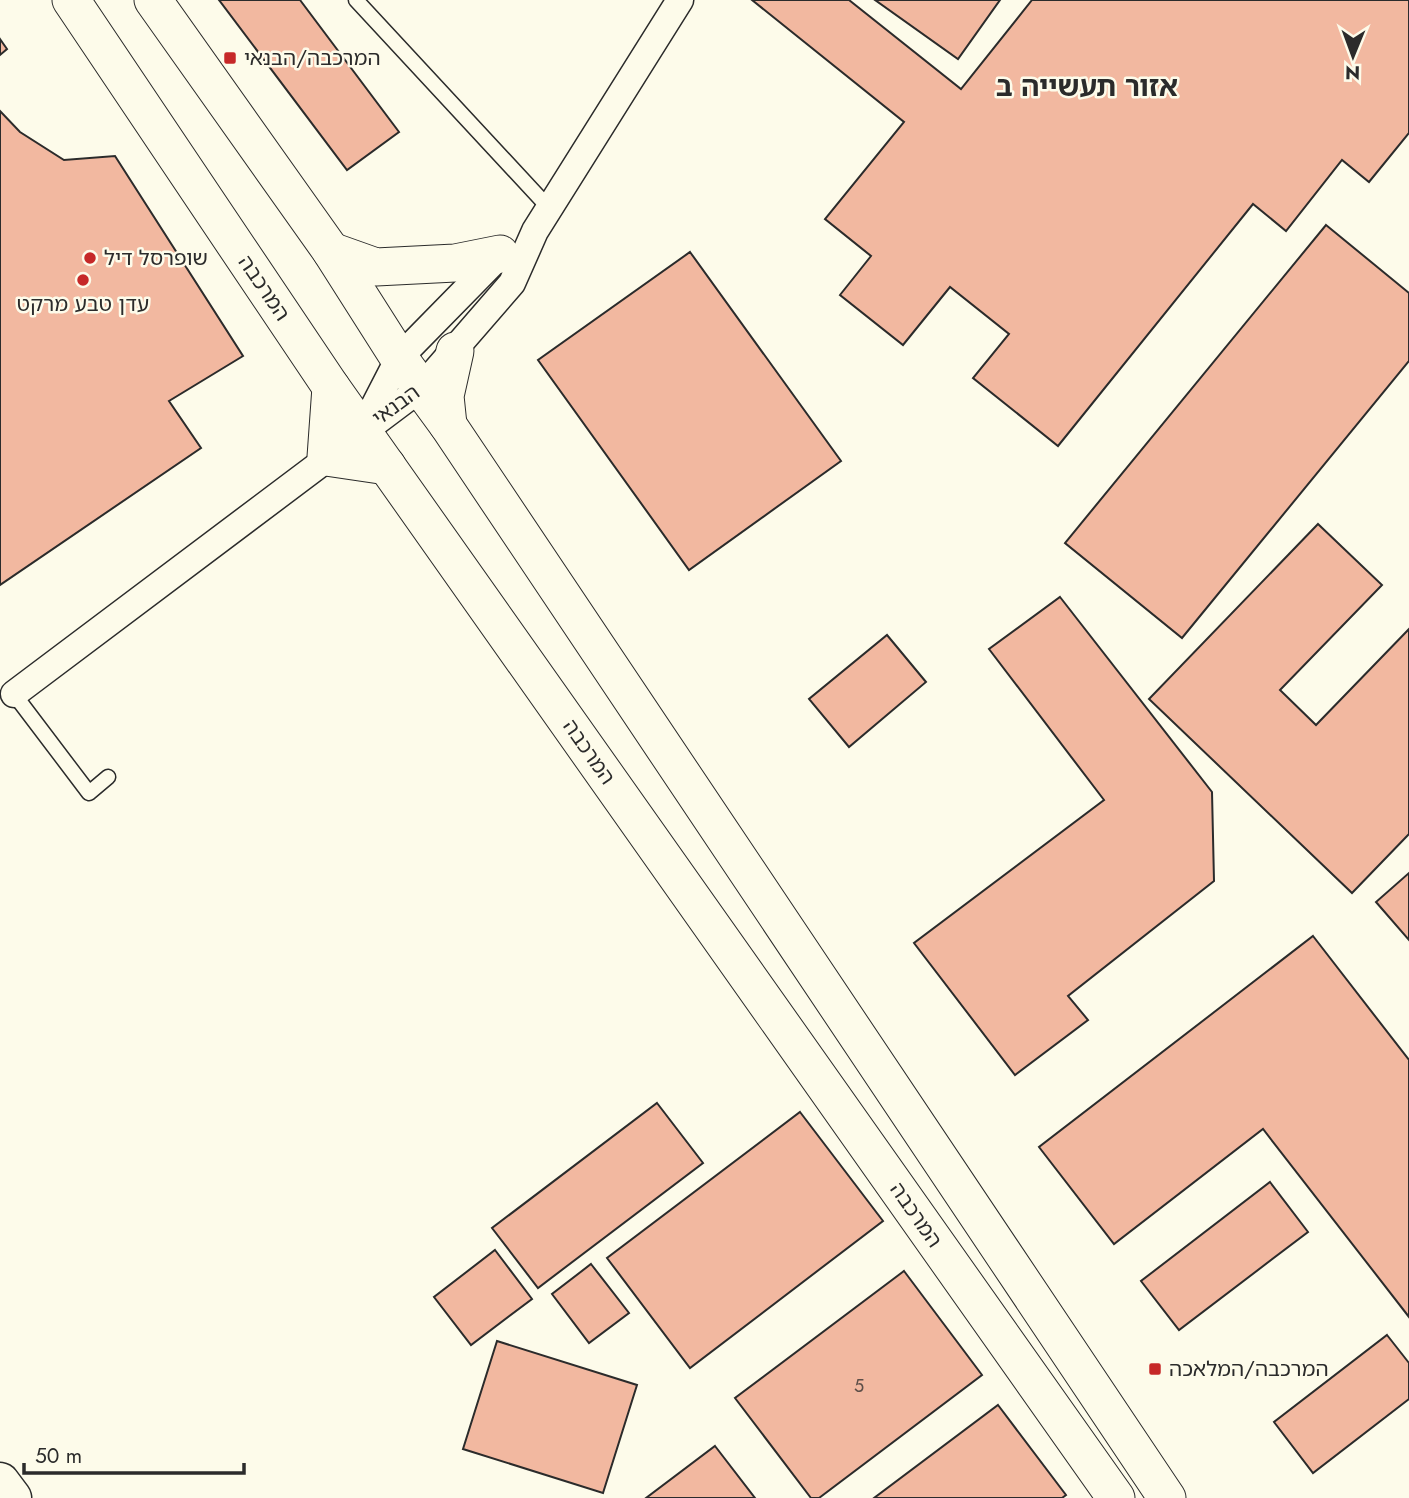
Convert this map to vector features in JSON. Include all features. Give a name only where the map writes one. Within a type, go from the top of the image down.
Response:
[{"type":"highway","points":[[0,1482],[12,1498]]},
{"type":"street","name":"המרכבה","points":[[71,0],[331,387],[1116,1498]]},
{"type":"street","points":[[153,0],[331,251],[399,358],[448,425],[1167,1498]]},
{"type":"street","name":"הבנאי","points":[[362,430],[421,388],[512,283],[535,231],[680,0]]},
{"type":"street","name":"הבנאי","points":[[362,430],[399,358],[500,254],[535,231]]},
{"type":"street","points":[[331,251],[376,267],[455,262],[500,254]]},
{"type":"street","points":[[448,425],[445,396],[455,351]]},
{"type":"street","points":[[326,457],[331,387]]},
{"type":"street","points":[[13,694],[362,430]]},
{"type":"street","points":[[326,457],[387,466]]},
{"type":"lane","points":[[356,0],[550,208]]},
{"type":"lane","points":[[13,694],[89,793],[108,778]]},
{"type":"building","points":[[219,0],[300,0],[399,132],[347,170]]},
{"type":"building","points":[[752,0],[849,0],[961,89],[1032,0],[1409,0],[1409,133],[1369,182],[1342,160],[1286,231],[1253,204],[1058,446],[973,378],[1009,334],[950,287],[903,345],[840,295],[871,256],[825,219],[904,122]]},
{"type":"building","points":[[875,0],[1000,0],[958,59]]},
{"type":"building","points":[[0,39],[7,49],[0,55]]},
{"type":"building","name":"שופרסל דיל","points":[[0,111],[20,132],[64,160],[115,156],[243,356],[169,401],[201,448],[0,585]]},
{"type":"building","points":[[1326,225],[1409,293],[1409,361],[1182,638],[1065,543]]},
{"type":"building","points":[[690,252],[841,461],[689,570],[538,360]]},
{"type":"building","points":[[1318,524],[1382,585],[1280,690],[1316,725],[1409,629],[1409,834],[1352,893],[1149,699]]},
{"type":"building","points":[[1060,597],[1212,792],[1214,881],[1068,996],[1088,1020],[1015,1075],[914,943],[1104,800],[989,649]]},
{"type":"building","points":[[887,635],[926,682],[849,747],[809,699]]},
{"type":"building","points":[[1409,873],[1409,940],[1376,902]]},
{"type":"building","points":[[1313,936],[1409,1060],[1409,1317],[1263,1129],[1114,1244],[1039,1147]]},
{"type":"building","points":[[657,1103],[703,1163],[538,1288],[492,1228]]},
{"type":"building","points":[[800,1112],[883,1221],[690,1368],[607,1258]]},
{"type":"building","points":[[1270,1182],[1308,1232],[1179,1330],[1141,1281]]},
{"type":"building","points":[[495,1250],[532,1299],[471,1345],[434,1297]]},
{"type":"building","points":[[591,1264],[629,1313],[589,1343],[552,1294]]},
{"type":"building","points":[[904,1271],[982,1375],[819,1498],[811,1498],[735,1398]]},
{"type":"building","points":[[1387,1335],[1409,1363],[1409,1399],[1313,1473],[1274,1422]]},
{"type":"building","points":[[497,1341],[637,1385],[603,1493],[463,1449]]},
{"type":"building","points":[[998,1405],[1066,1495],[1062,1498],[874,1498]]},
{"type":"building","points":[[715,1446],[755,1498],[646,1498]]},
{"type":"place","name":"המרכבה/הבנאי","points":[[230,58]]},
{"type":"place","name":"שופרסל דיל","points":[[90,258]]},
{"type":"place","name":"עדן טבע מרקט","points":[[83,280]]},
{"type":"place","name":"המרכבה/המלאכה","points":[[1155,1369]]},
{"type":"district","name":"אזור תעשייה ב","points":[[1087,86]]}]
